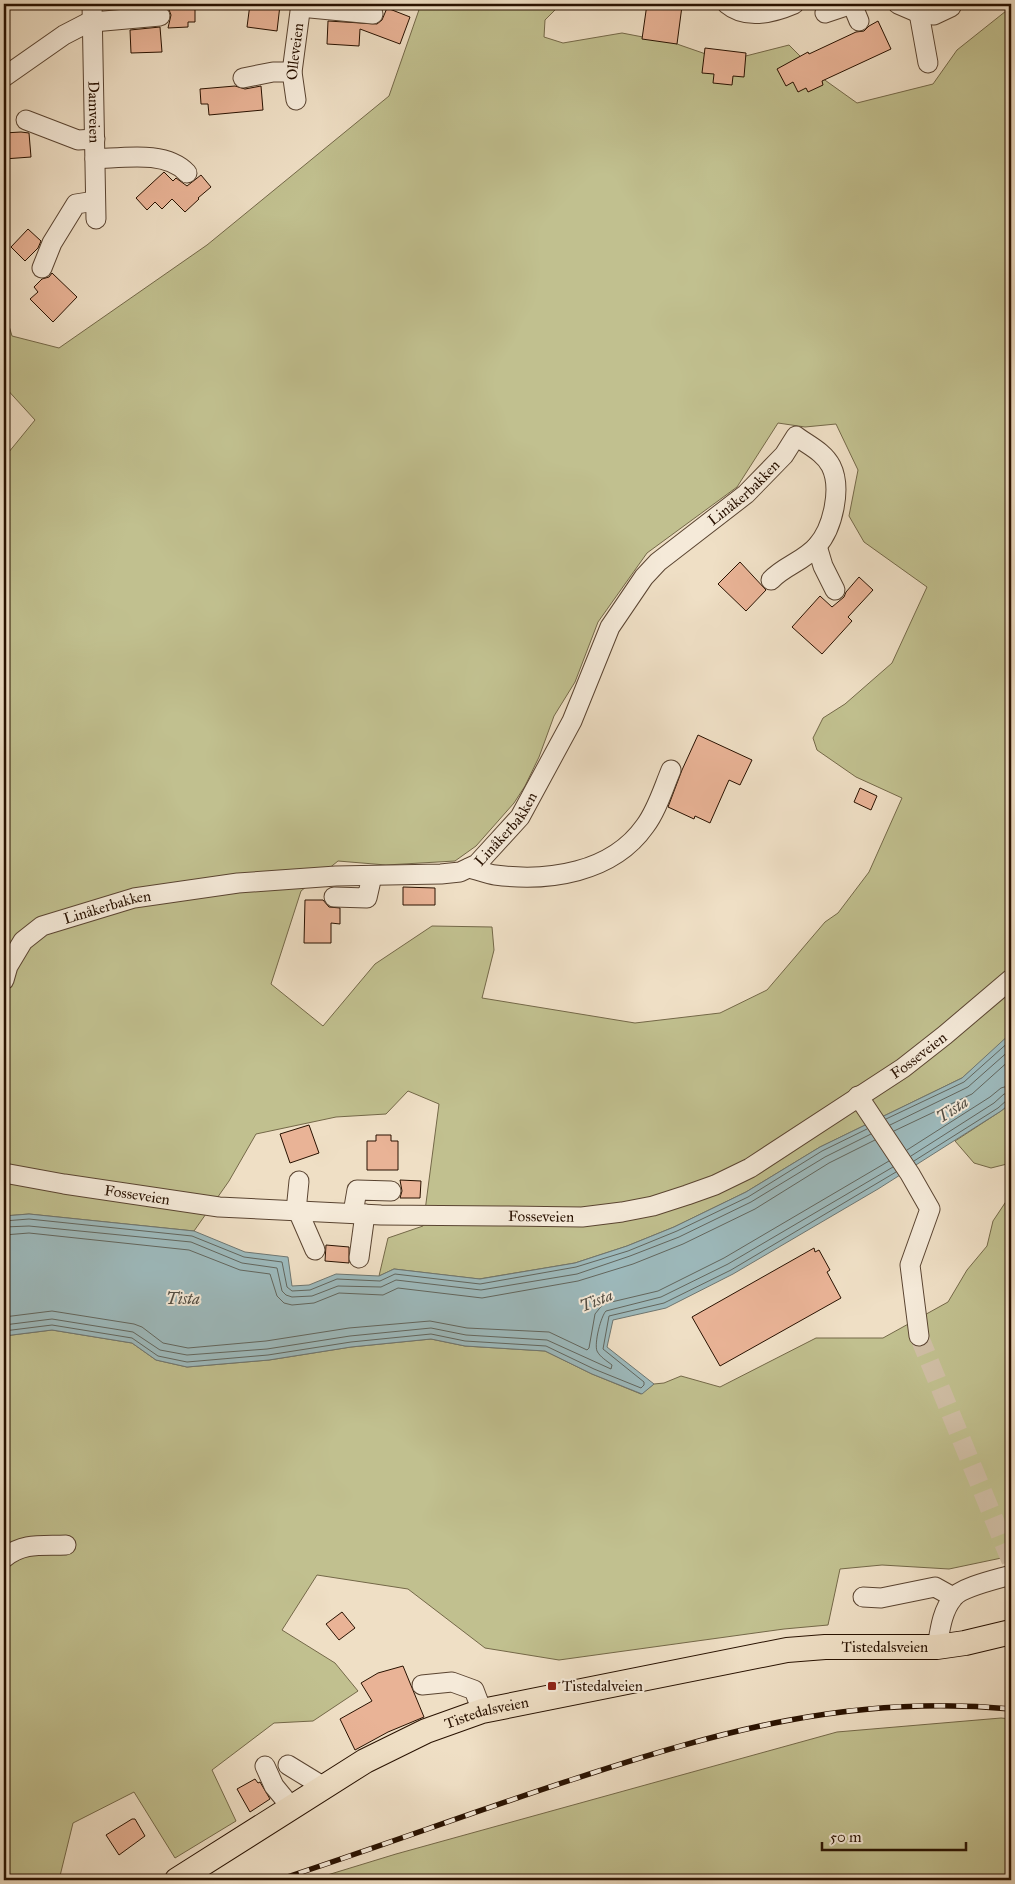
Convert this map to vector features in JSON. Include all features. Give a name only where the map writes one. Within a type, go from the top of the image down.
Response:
[{"type":"main road","name":"Tistedalsveien","points":[[177,1880],[365,1761],[426,1731],[482,1711],[787,1650],[825,1647],[938,1647],[965,1643],[1011,1632]]},
{"type":"street","points":[[727,4],[734,9],[759,14],[776,12],[794,4]]},
{"type":"street","points":[[898,4],[919,13],[934,15],[952,7]]},
{"type":"street","points":[[301,5],[373,14]]},
{"type":"street","name":"Olleveien","points":[[296,100],[292,72],[301,5]]},
{"type":"street","points":[[825,13],[854,10]]},
{"type":"street","points":[[919,13],[928,63]]},
{"type":"street","points":[[4,77],[93,15],[160,16]]},
{"type":"street","name":"Damveien","points":[[42,268],[52,243],[76,204],[95,210],[93,15]]},
{"type":"street","points":[[243,78],[273,72],[292,72]]},
{"type":"street","points":[[26,120],[78,140],[95,139]]},
{"type":"street","points":[[95,159],[160,158],[180,166],[187,174]]},
{"type":"street","name":"Linåkerbakken","points":[[4,980],[8,966],[23,941],[42,926],[134,898],[238,883],[441,874],[460,872],[477,864],[520,818],[572,721],[610,627],[644,577],[658,562],[746,494],[784,455],[796,436],[822,454],[831,466],[836,482],[834,510],[826,532],[817,546]]},
{"type":"street","points":[[771,580],[780,570],[801,559],[817,546],[823,566],[835,590]]},
{"type":"street","points":[[469,868],[494,875],[536,877],[577,872],[604,860],[625,848],[645,826],[671,770]]},
{"type":"street","points":[[334,897],[367,898],[372,876]]},
{"type":"street","name":"Fosseveien","points":[[4,1173],[219,1207],[297,1211],[359,1214],[582,1217],[652,1206],[715,1185],[750,1168],[903,1068],[946,1036],[1011,978]]},
{"type":"street","points":[[858,1096],[910,1174],[930,1209],[919,1235],[910,1265],[919,1336]]},
{"type":"street","points":[[299,1181],[297,1211],[315,1250]]},
{"type":"street","points":[[359,1258],[357,1190],[391,1191]]},
{"type":"street","points":[[4,1558],[14,1550],[22,1547],[66,1545]]},
{"type":"street","points":[[938,1647],[943,1617],[953,1597],[979,1584],[1011,1575]]},
{"type":"street","points":[[863,1597],[881,1598],[935,1587],[953,1597]]},
{"type":"street","points":[[422,1685],[452,1682],[474,1690],[482,1711]]},
{"type":"street","points":[[288,1765],[324,1787]]},
{"type":"street","points":[[265,1766],[274,1786],[292,1808]]},
{"type":"shaded area","points":[[421,4],[561,4],[545,20],[544,37],[563,43],[622,33],[674,43],[726,61],[789,45],[822,78],[857,103],[933,84],[957,50],[1011,7],[1011,1043],[994,1050],[962,1078],[820,1147],[746,1192],[674,1227],[627,1246],[575,1263],[479,1279],[394,1269],[379,1276],[388,1238],[423,1226],[439,1104],[408,1091],[386,1114],[336,1117],[256,1134],[229,1181],[194,1231],[29,1214],[4,1216],[4,458],[35,420],[4,386],[4,309],[12,336],[59,348],[207,245],[389,96]],"holes":[[[778,423],[805,427],[836,424],[858,470],[849,516],[864,542],[927,587],[892,663],[845,704],[823,718],[813,738],[817,750],[856,777],[902,798],[869,872],[838,913],[825,922],[767,990],[720,1013],[635,1023],[482,998],[494,950],[492,927],[432,926],[375,964],[323,1026],[271,984],[301,891],[338,861],[386,865],[455,861],[476,846],[514,803],[525,786],[539,757],[554,716],[575,682],[598,622],[647,553],[737,487]]]},
{"type":"shaded area","points":[[1011,1103],[1011,1163],[991,1168],[974,1163],[955,1141]]},
{"type":"shaded area","points":[[1011,1194],[1011,1556],[949,1569],[882,1565],[840,1569],[828,1625],[784,1629],[559,1660],[485,1648],[408,1589],[317,1575],[282,1630],[335,1663],[358,1691],[313,1721],[274,1723],[212,1770],[236,1821],[175,1858],[134,1792],[73,1823],[59,1880],[4,1879],[4,1336],[52,1330],[132,1343],[156,1360],[187,1367],[269,1360],[351,1347],[431,1339],[465,1346],[545,1351],[592,1374],[641,1394],[654,1384],[664,1383],[681,1376],[720,1387],[816,1338],[883,1338],[948,1302],[967,1270],[987,1246],[993,1221]]},
{"type":"shaded area","points":[[1001,1718],[1011,1719],[1011,1878],[997,1880],[311,1880],[396,1854],[837,1732]]},
{"type":"water","name":"Tista","points":[[1011,1033],[1011,1103],[1001,1111],[878,1189],[733,1274],[666,1308],[613,1320],[607,1347],[654,1384],[642,1394],[592,1374],[545,1351],[465,1346],[431,1339],[351,1347],[269,1360],[187,1367],[156,1360],[132,1343],[52,1330],[4,1336],[4,1216],[29,1214],[194,1231],[245,1252],[288,1257],[292,1286],[309,1285],[336,1274],[379,1276],[394,1269],[480,1279],[575,1263],[627,1246],[674,1227],[746,1192],[820,1147],[962,1078]]},
{"type":"building","points":[[250,4],[280,5],[277,31],[247,27]]},
{"type":"building","points":[[647,4],[682,6],[677,44],[642,39]]},
{"type":"building","points":[[195,6],[195,22],[188,22],[188,27],[168,28],[171,15],[168,7]]},
{"type":"building","points":[[387,8],[410,17],[400,44],[360,29],[359,46],[327,44],[328,21],[377,24],[382,20]]},
{"type":"building","points":[[878,21],[891,49],[822,81],[823,85],[808,92],[806,88],[798,92],[793,82],[786,86],[777,69],[808,52],[809,54],[856,32],[864,31]]},
{"type":"building","points":[[160,27],[162,52],[131,53],[130,30]]},
{"type":"building","points":[[705,48],[746,53],[744,77],[733,76],[732,85],[713,83],[714,74],[702,73]]},
{"type":"building","points":[[235,86],[245,89],[261,86],[263,110],[209,115],[208,104],[201,104],[200,89]]},
{"type":"building","points":[[4,133],[29,133],[31,157],[4,159]]},
{"type":"building","points":[[164,172],[173,181],[176,178],[187,186],[201,175],[211,187],[185,212],[172,199],[162,209],[155,202],[147,210],[136,198]]},
{"type":"building","points":[[28,229],[41,241],[38,248],[25,261],[11,247]]},
{"type":"building","points":[[52,273],[77,297],[53,322],[30,299],[38,292],[34,287]]},
{"type":"building","points":[[740,562],[766,590],[746,611],[718,584]]},
{"type":"building","points":[[859,577],[873,590],[848,617],[852,621],[822,654],[792,627],[820,596],[832,607],[844,597]]},
{"type":"building","points":[[698,735],[752,760],[740,785],[729,780],[710,823],[695,816],[694,819],[668,807]]},
{"type":"building","points":[[860,788],[877,796],[871,810],[854,802]]},
{"type":"building","points":[[403,887],[435,888],[435,905],[403,905]]},
{"type":"building","points":[[305,900],[323,900],[329,907],[340,908],[340,924],[331,923],[331,943],[304,943]]},
{"type":"building","points":[[309,1125],[319,1153],[290,1163],[280,1134]]},
{"type":"building","points":[[376,1135],[391,1135],[391,1141],[398,1141],[398,1170],[367,1170],[367,1141],[376,1141]]},
{"type":"building","points":[[400,1180],[421,1181],[420,1198],[400,1198],[402,1191]]},
{"type":"building","points":[[326,1245],[349,1247],[349,1263],[325,1261]]},
{"type":"building","points":[[814,1248],[815,1252],[819,1250],[830,1270],[827,1272],[841,1298],[720,1366],[692,1317]]},
{"type":"building","points":[[342,1612],[355,1628],[339,1640],[326,1624]]},
{"type":"building","points":[[403,1666],[424,1717],[388,1732],[355,1750],[340,1719],[372,1701],[361,1683],[378,1673]]},
{"type":"building","points":[[255,1779],[258,1783],[260,1782],[270,1799],[250,1812],[237,1789]]},
{"type":"building","points":[[135,1819],[145,1836],[119,1855],[106,1835]]},
{"type":"tunnel","points":[[919,1336],[1011,1561]]},
{"type":"railway","points":[[278,1880],[626,1762],[734,1732],[787,1720],[841,1712],[896,1707],[953,1706],[1011,1709]]},
{"type":"place","name":"Tistedalveien","points":[[552,1686]]}]
